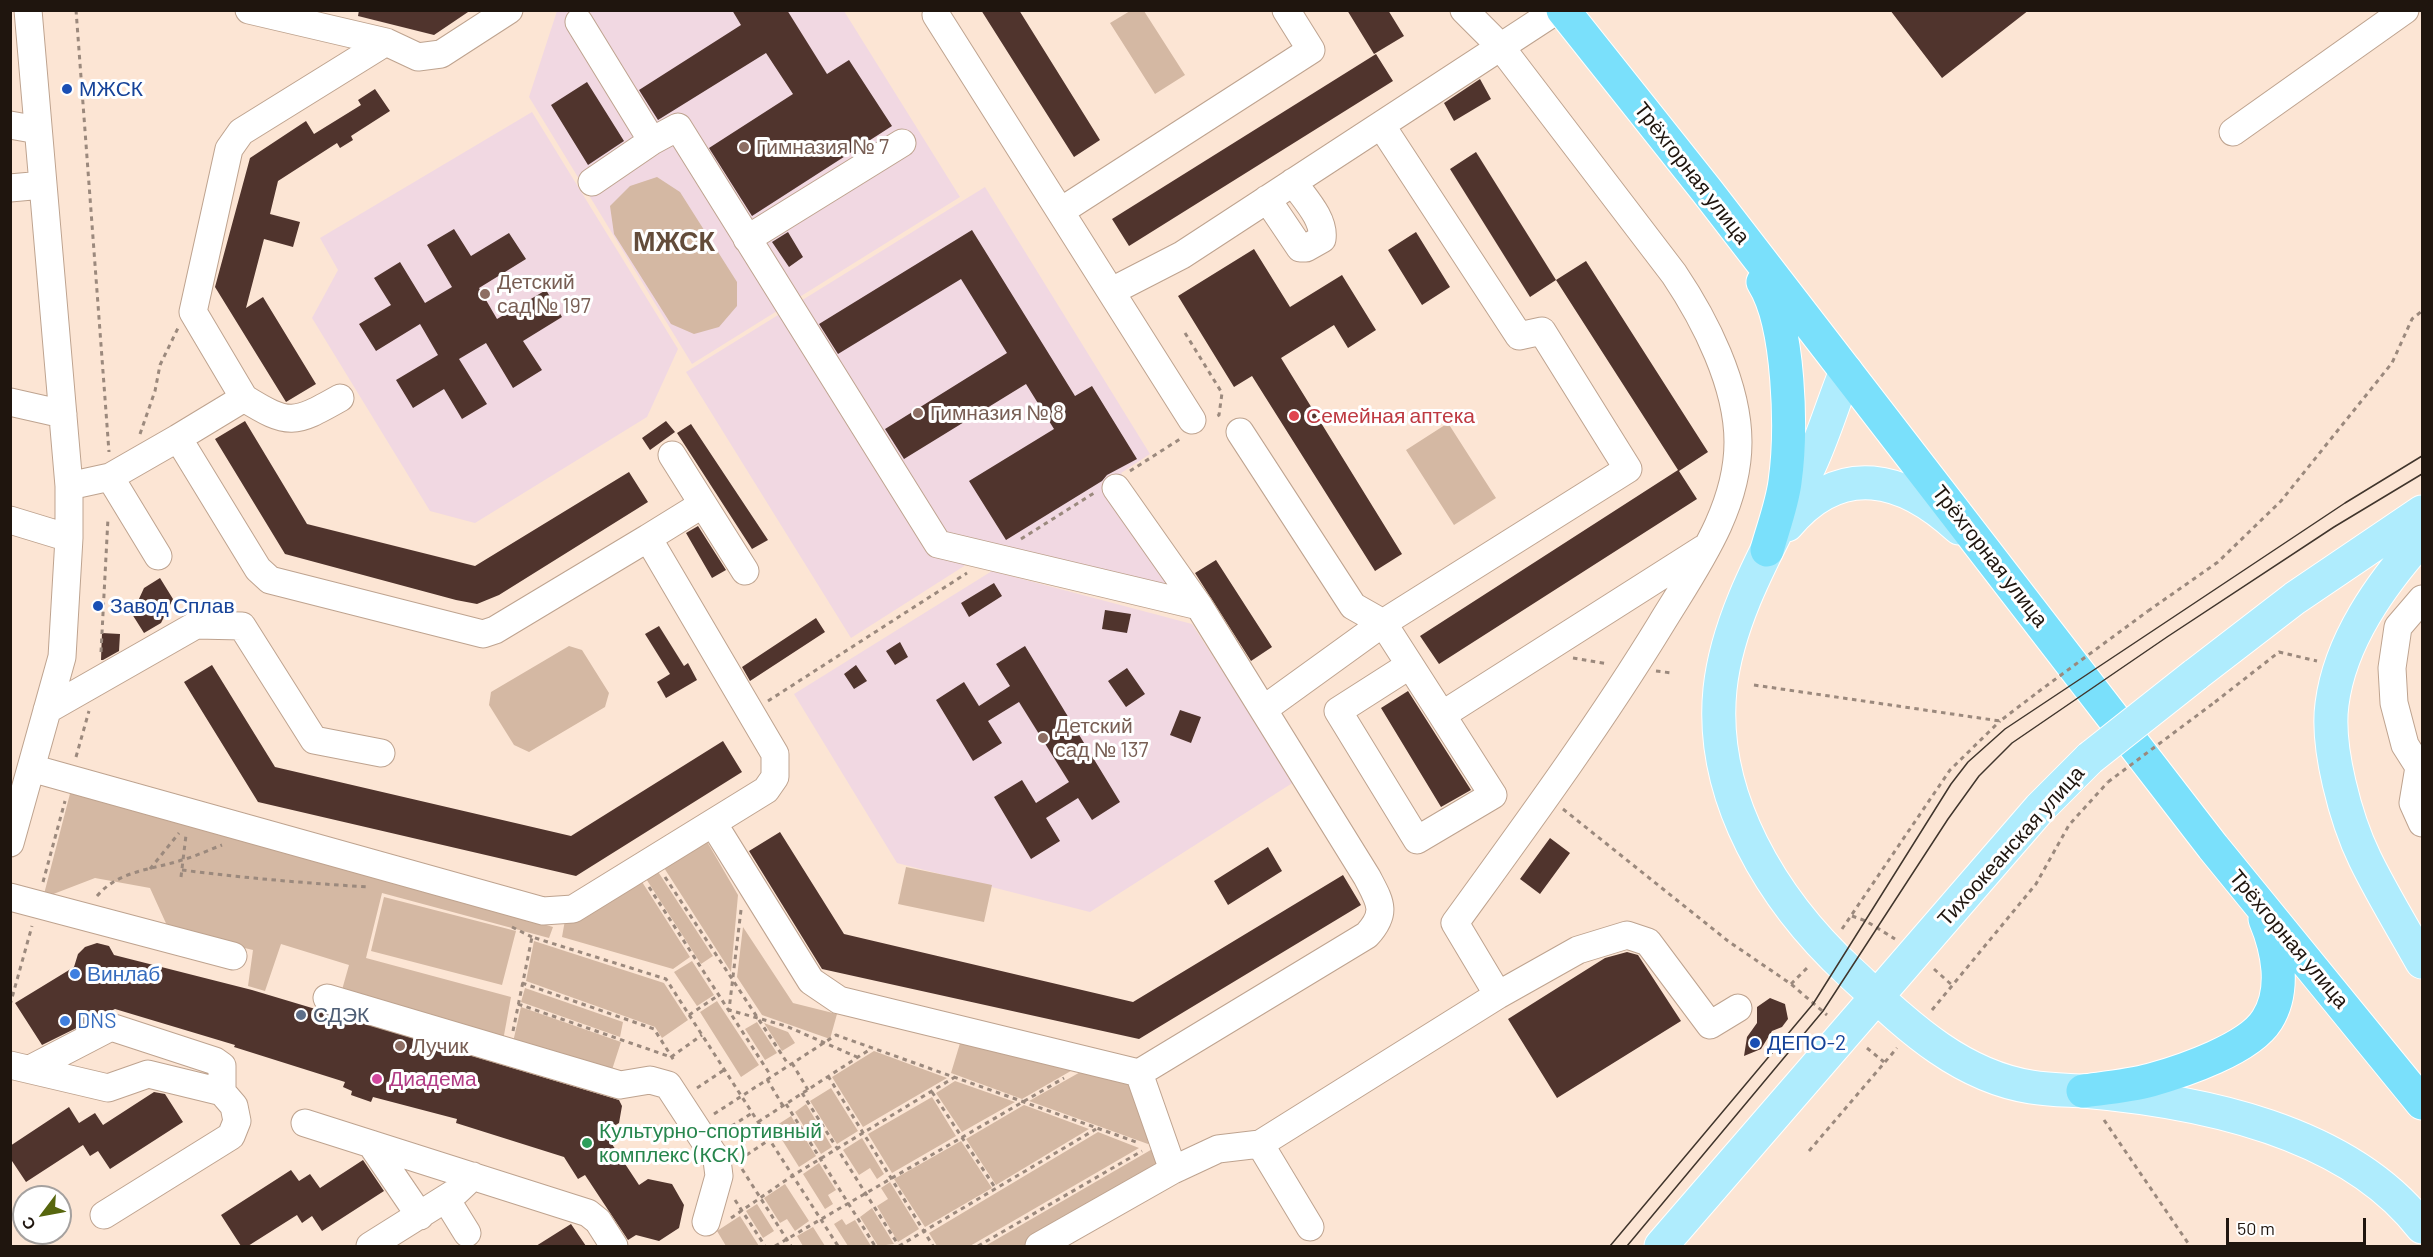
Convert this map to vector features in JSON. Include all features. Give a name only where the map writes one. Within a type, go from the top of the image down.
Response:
[{"type":"highway","name":"Трёхгорная улица","points":[[1563,10],[1707,191],[2010,581],[2213,847],[2391,1062]]},
{"type":"highway","points":[[1707,191],[1770,292],[1783,336],[1787,429],[1785,483],[1767,550]]},
{"type":"highway","points":[[2083,1091],[2150,1080],[2213,1058],[2246,1040],[2266,1022],[2274,1007],[2277,989],[2276,952],[2272,936],[2259,910],[2213,847]]},
{"type":"highway","points":[[2391,1062],[2422,1103]]},
{"type":"main road","points":[[1846,371],[1810,466],[1767,550],[1734,629],[1720,688],[1721,748],[1734,804],[1751,844],[1782,892],[1827,948],[1878,998],[1913,1030],[1958,1061],[2004,1080],[2052,1090],[2083,1091],[2207,1110],[2287,1133],[2318,1146],[2368,1176],[2405,1207],[2422,1227]]},
{"type":"main road","points":[[1767,550],[1798,512],[1822,494],[1849,484],[1879,483],[1909,491],[1936,507],[1972,539],[2010,581]]},
{"type":"main road","name":"Тихоокеанская улица","points":[[1661,1246],[1878,998],[2040,808],[2099,770],[2195,675],[2295,598],[2422,512]]},
{"type":"main road","points":[[2422,538],[2386,583],[2356,630],[2340,667],[2331,706],[2335,758],[2344,808],[2364,858],[2422,962]]},
{"type":"main road","name":"Трёхгорная улица","points":[[2391,1062],[2422,1097]]},
{"type":"street","points":[[10,843],[62,657],[69,538],[69,486],[28,10]]},
{"type":"street","points":[[249,10],[386,42],[418,57],[441,54],[509,10]]},
{"type":"street","points":[[1061,211],[1311,50],[1286,10]]},
{"type":"street","points":[[1464,10],[1500,46],[1674,274],[1700,312],[1732,395],[1738,442],[1731,489],[1709,545],[1634,669],[1547,796],[1455,923],[1498,995]]},
{"type":"street","points":[[1112,291],[1182,255],[1557,10]]},
{"type":"street","points":[[2233,132],[2405,10]]},
{"type":"street","points":[[936,15],[1196,425]]},
{"type":"street","points":[[579,22],[652,141]]},
{"type":"street","points":[[340,398],[309,416],[289,419],[268,413],[244,398],[193,312],[229,149],[241,132],[386,42]]},
{"type":"street","points":[[10,125],[38,130]]},
{"type":"street","points":[[1264,709],[1383,623],[1628,469],[1542,331],[1519,336],[1381,125]]},
{"type":"street","points":[[592,182],[652,141],[678,128],[938,544],[1199,606]]},
{"type":"street","points":[[747,239],[902,143]]},
{"type":"street","points":[[1267,199],[1300,248],[1306,248],[1322,239],[1323,231],[1320,222],[1293,182]]},
{"type":"street","points":[[10,188],[43,185]]},
{"type":"street","points":[[69,486],[110,477],[244,398]]},
{"type":"street","points":[[10,402],[63,414]]},
{"type":"street","points":[[1240,432],[1353,606],[1383,623],[1410,665],[1442,715],[1493,795],[1417,840],[1338,711],[1410,665]]},
{"type":"street","points":[[178,438],[258,569],[270,579],[476,633],[495,630],[703,504]]},
{"type":"street","points":[[672,455],[745,571]]},
{"type":"street","points":[[110,477],[158,556]]},
{"type":"street","points":[[713,823],[811,981],[839,1000],[1090,1063],[1139,1073],[1367,935],[1378,923],[1382,909],[1375,893],[1199,606],[1112,484]]},
{"type":"street","points":[[10,520],[69,538]]},
{"type":"street","points":[[31,768],[188,819],[258,831],[543,910],[573,909],[766,790],[775,777],[775,754],[648,538]]},
{"type":"street","points":[[1442,715],[1709,545]]},
{"type":"street","points":[[2422,599],[2398,627],[2392,668],[2394,703],[2414,745],[2419,767],[2414,803],[2422,823]]},
{"type":"street","points":[[47,710],[196,625],[242,626],[314,740],[381,753]]},
{"type":"street","points":[[10,897],[233,956]]},
{"type":"street","points":[[1039,1246],[1173,1170],[1218,1149],[1260,1144],[1498,995],[1578,950],[1627,935],[1648,942],[1710,1025],[1738,1008]]},
{"type":"street","points":[[327,998],[620,1085],[650,1080],[668,1085],[717,1160],[728,1169],[717,1222]]},
{"type":"street","points":[[20,1067],[111,1027],[215,1061],[222,1066],[222,1092]]},
{"type":"street","points":[[20,1067],[108,1088],[148,1074],[222,1092],[234,1106],[237,1121],[231,1136],[104,1215]]},
{"type":"street","points":[[1139,1073],[1173,1170]]},
{"type":"street","points":[[305,1123],[588,1214],[598,1221],[614,1246]]},
{"type":"street","points":[[371,1144],[420,1216]]},
{"type":"street","points":[[1260,1144],[1310,1227]]},
{"type":"street","points":[[370,1246],[446,1199],[472,1176]]},
{"type":"street","points":[[446,1199],[467,1233]]},
{"type":"path","points":[[1791,984],[1827,948],[1852,916],[1950,770],[2000,721],[2148,610],[2218,562],[2281,501],[2392,363],[2412,320],[2422,310]]},
{"type":"path","points":[[141,460],[138,449],[139,436],[155,391],[160,365],[175,332],[193,312]]},
{"type":"path","points":[[764,704],[993,557],[1112,484],[1196,425],[1218,415],[1222,393],[1185,333]]},
{"type":"path","points":[[1541,652],[1634,669],[1672,673]]},
{"type":"path","points":[[1809,1150],[1953,986],[2036,884],[2099,770],[2216,702],[2279,652],[2340,667]]},
{"type":"path","points":[[1754,685],[2000,721]]},
{"type":"path","points":[[1547,796],[1728,941],[1791,984],[1884,1062]]},
{"type":"path","points":[[181,877],[188,819]]},
{"type":"path","points":[[150,869],[188,819]]},
{"type":"path","points":[[80,915],[113,881],[183,860],[258,831]]},
{"type":"path","points":[[646,865],[733,981],[808,1090]]},
{"type":"path","points":[[646,865],[719,995],[771,1076]]},
{"type":"path","points":[[182,870],[256,880],[292,880],[373,888]]},
{"type":"path","points":[[729,1010],[741,905]]},
{"type":"path","points":[[511,927],[532,937],[666,980],[837,1246]]},
{"type":"path","points":[[508,1052],[532,937]]},
{"type":"path","points":[[689,1015],[719,995]]},
{"type":"path","points":[[518,1004],[671,1057],[702,1035]]},
{"type":"path","points":[[729,1010],[786,1026],[857,1057]]},
{"type":"path","points":[[709,1117],[836,1035],[1149,1146],[978,1246]]},
{"type":"path","points":[[758,1122],[872,1048]]},
{"type":"path","points":[[775,1246],[1090,1063]]},
{"type":"path","points":[[693,1091],[724,1070]]},
{"type":"path","points":[[828,1077],[933,1246]]},
{"type":"path","points":[[717,1222],[742,1211],[792,1176],[955,1077]]},
{"type":"path","points":[[766,1079],[875,1246]]},
{"type":"path","points":[[2083,1091],[2190,1246]]},
{"type":"path","points":[[932,1092],[996,1189]]},
{"type":"path","points":[[802,1093],[899,1246],[1097,1128]]},
{"type":"path","points":[[720,1134],[752,1113]]},
{"type":"path","points":[[765,1246],[742,1211],[728,1169],[769,1140]]},
{"type":"shaded area","name":"Гимназия № 7","points":[[557,11],[844,11],[960,197],[692,364],[529,97]]},
{"type":"shaded area","points":[[1130,11],[1144,11],[1185,75],[1155,94],[1110,23]]},
{"type":"shaded area","name":"Детский сад № 197","points":[[532,112],[678,349],[647,417],[475,523],[430,511],[312,318],[338,270],[320,238]]},
{"type":"shaded area","points":[[657,177],[680,192],[737,282],[737,306],[719,327],[694,334],[671,324],[614,234],[610,206],[630,186]]},
{"type":"shaded area","name":"Гимназия № 8","points":[[985,187],[1150,454],[1121,473],[1184,576],[1153,594],[994,547],[851,638],[686,372]]},
{"type":"shaded area","points":[[1448,423],[1496,498],[1454,525],[1406,450]]},
{"type":"shaded area","name":"Детский сад № 137","points":[[992,571],[1192,624],[1294,782],[1090,912],[897,863],[794,694]]},
{"type":"shaded area","points":[[569,646],[582,650],[609,693],[605,707],[529,752],[514,745],[489,705],[491,692]]},
{"type":"shaded area","points":[[73,782],[553,927],[549,938],[382,893],[366,958],[511,997],[502,1046],[340,997],[349,965],[281,944],[265,991],[248,986],[253,950],[169,930],[150,888],[95,878],[43,898]]},
{"type":"shaded area","points":[[702,833],[738,895],[731,972],[659,860]]},
{"type":"shaded area","points":[[653,864],[713,956],[701,964],[641,871]]},
{"type":"shaded area","points":[[906,867],[992,885],[984,922],[898,904]]},
{"type":"shaded area","points":[[637,874],[690,957],[673,969],[562,937],[565,920]]},
{"type":"shaded area","points":[[384,897],[516,931],[502,985],[371,951]]},
{"type":"shaded area","points":[[743,927],[793,1003],[837,1014],[830,1039],[762,1015],[737,977]]},
{"type":"shaded area","points":[[534,941],[664,983],[688,1020],[662,1038],[655,1027],[526,981]]},
{"type":"shaded area","points":[[692,961],[714,995],[697,1006],[674,972]]},
{"type":"shaded area","points":[[525,988],[623,1022],[620,1037],[521,1002]]},
{"type":"shaded area","points":[[717,1001],[759,1065],[741,1077],[700,1012]]},
{"type":"shaded area","points":[[521,1007],[621,1042],[609,1079],[511,1051]]},
{"type":"shaded area","points":[[757,1022],[777,1053],[765,1060],[745,1029]]},
{"type":"shaded area","points":[[764,1023],[788,1032],[795,1043],[782,1051]]},
{"type":"shaded area","points":[[961,1040],[1083,1064],[1022,1099],[951,1073]]},
{"type":"shaded area","points":[[874,1051],[947,1078],[863,1127],[832,1077]]},
{"type":"shaded area","points":[[1091,1066],[1137,1076],[1159,1137],[1148,1144],[1029,1101]]},
{"type":"shaded area","points":[[955,1081],[1015,1102],[962,1132],[936,1093]]},
{"type":"shaded area","points":[[831,1088],[858,1131],[837,1144],[810,1101]]},
{"type":"shaded area","points":[[932,1097],[956,1136],[892,1173],[868,1134]]},
{"type":"shaded area","points":[[806,1104],[832,1147],[821,1154],[795,1112]]},
{"type":"shaded area","points":[[1024,1105],[1089,1129],[996,1185],[966,1139]]},
{"type":"shaded area","points":[[791,1116],[816,1156],[799,1167],[774,1127]]},
{"type":"shaded area","points":[[1098,1132],[1139,1148],[970,1246],[937,1246],[929,1233]]},
{"type":"shaded area","points":[[862,1138],[884,1174],[877,1179],[870,1168],[859,1175],[843,1150]]},
{"type":"shaded area","points":[[961,1141],[992,1188],[925,1227],[894,1179]]},
{"type":"shaded area","points":[[1161,1144],[1169,1168],[1032,1246],[985,1246]]},
{"type":"shaded area","points":[[819,1163],[836,1190],[828,1195],[833,1204],[825,1209],[803,1174]]},
{"type":"shaded area","points":[[890,1182],[919,1229],[898,1242],[877,1206],[888,1199],[881,1188]]},
{"type":"shaded area","points":[[785,1184],[809,1221],[795,1231],[787,1219],[780,1223],[764,1198]]},
{"type":"shaded area","points":[[757,1204],[774,1231],[763,1238],[746,1211]]},
{"type":"shaded area","points":[[872,1208],[894,1244],[878,1246],[860,1217]]},
{"type":"shaded area","points":[[740,1216],[759,1246],[726,1246],[717,1231]]},
{"type":"shaded area","points":[[842,1219],[846,1225],[855,1220],[871,1246],[848,1246],[834,1224]]},
{"type":"shaded area","points":[[813,1227],[825,1246],[803,1246],[797,1236]]},
{"type":"building","points":[[359,10],[471,10],[434,35],[358,16]]},
{"type":"building","points":[[732,10],[787,10],[827,74],[849,60],[892,126],[752,216],[709,148],[793,94],[766,53],[658,120],[639,90],[741,25]]},
{"type":"building","points":[[981,10],[1019,10],[1100,140],[1074,157]]},
{"type":"building","points":[[1347,10],[1388,10],[1404,36],[1374,54]]},
{"type":"building","points":[[1890,10],[2029,10],[1942,78]]},
{"type":"building","points":[[1376,54],[1393,81],[1129,246],[1112,219]]},
{"type":"building","points":[[1480,79],[1491,99],[1454,121],[1444,103]]},
{"type":"building","points":[[587,82],[624,141],[588,165],[551,105]]},
{"type":"building","points":[[375,89],[390,111],[351,136],[353,140],[340,148],[337,143],[278,181],[270,214],[300,222],[293,247],[264,239],[246,308],[263,297],[316,384],[286,402],[215,287],[250,158],[306,121],[314,134],[361,105],[358,100]]},
{"type":"building","points":[[1476,152],[1556,280],[1530,297],[1450,169]]},
{"type":"building","points":[[454,229],[471,256],[509,233],[526,259],[479,288],[497,319],[546,290],[562,317],[523,341],[542,370],[513,388],[486,343],[459,359],[487,404],[462,419],[444,389],[413,408],[396,380],[438,355],[420,324],[376,351],[359,324],[391,305],[374,278],[400,262],[425,303],[452,287],[427,245]]},
{"type":"building","points":[[972,230],[1075,396],[1092,386],[1137,459],[1107,475],[1102,481],[1006,540],[969,481],[1054,429],[1026,384],[904,459],[885,429],[1007,353],[961,279],[838,354],[819,324]]},
{"type":"building","points":[[788,232],[803,257],[789,267],[772,242]]},
{"type":"building","points":[[1416,232],[1450,287],[1422,305],[1388,250]]},
{"type":"building","points":[[1254,249],[1290,307],[1342,275],[1376,330],[1348,348],[1334,325],[1281,358],[1402,554],[1375,571],[1252,376],[1234,387],[1178,296]]},
{"type":"building","points":[[1586,261],[1708,452],[1679,471],[1697,499],[1439,664],[1420,636],[1678,470],[1556,280]]},
{"type":"building","points":[[245,421],[307,524],[475,566],[629,472],[648,502],[499,595],[477,604],[456,600],[285,554],[215,439]]},
{"type":"building","points":[[666,421],[675,432],[650,450],[642,438]]},
{"type":"building","points":[[691,424],[768,540],[752,549],[677,433]]},
{"type":"building","points":[[698,526],[726,570],[712,578],[686,533]]},
{"type":"building","points":[[1216,560],[1272,647],[1251,661],[1195,573]]},
{"type":"building","points":[[160,578],[173,599],[161,623],[144,633],[132,614],[144,588]]},
{"type":"building","points":[[994,583],[1002,596],[969,617],[961,603]]},
{"type":"building","points":[[1105,610],[1131,614],[1127,633],[1102,629]]},
{"type":"building","points":[[816,618],[825,632],[750,681],[742,667]]},
{"type":"building","points":[[659,626],[684,666],[688,663],[697,680],[666,698],[657,682],[670,674],[645,634]]},
{"type":"building","points":[[102,633],[120,634],[119,651],[101,660]]},
{"type":"building","points":[[900,642],[908,657],[895,665],[886,651]]},
{"type":"building","points":[[1025,646],[1120,802],[1092,820],[1078,798],[1046,818],[1060,841],[1031,859],[994,797],[1022,780],[1036,803],[1069,782],[1019,702],[988,721],[1002,743],[973,761],[936,700],[964,682],[979,706],[1010,686],[996,664]]},
{"type":"building","points":[[212,665],[275,767],[571,836],[723,741],[742,772],[576,876],[258,802],[184,682]]},
{"type":"building","points":[[856,665],[867,681],[854,689],[844,674]]},
{"type":"building","points":[[1127,668],[1145,694],[1126,707],[1108,681]]},
{"type":"building","points":[[1408,691],[1471,790],[1441,807],[1381,708]]},
{"type":"building","points":[[1180,710],[1201,717],[1191,743],[1170,735]]},
{"type":"building","points":[[780,832],[844,934],[1133,1002],[1343,875],[1361,905],[1139,1039],[822,969],[749,851]]},
{"type":"building","points":[[1550,838],[1570,853],[1540,894],[1520,879]]},
{"type":"building","points":[[1268,847],[1282,871],[1228,905],[1214,881]]},
{"type":"building","points":[[97,943],[109,946],[114,955],[252,990],[619,1100],[622,1106],[619,1123],[604,1132],[639,1185],[648,1179],[672,1184],[684,1205],[679,1228],[659,1241],[636,1235],[628,1240],[585,1175],[578,1179],[564,1157],[456,1123],[457,1119],[373,1097],[371,1102],[351,1095],[352,1091],[343,1087],[345,1082],[234,1047],[235,1045],[115,1009],[42,1045],[15,1003],[74,967],[78,954],[85,947]]},
{"type":"building","points":[[1627,952],[1638,955],[1681,1021],[1557,1098],[1508,1019],[1605,958]]},
{"type":"building","points":[[1770,998],[1785,1004],[1788,1019],[1782,1027],[1772,1031],[1761,1049],[1744,1056],[1747,1037],[1757,1023],[1757,1007]]},
{"type":"building","points":[[154,1092],[165,1094],[183,1122],[110,1169],[98,1151],[90,1156],[83,1145],[26,1182],[10,1158],[10,1146],[69,1107],[79,1123],[95,1113],[103,1125]]},
{"type":"building","points":[[363,1160],[384,1191],[322,1231],[312,1216],[302,1223],[297,1215],[248,1246],[241,1246],[221,1215],[291,1170],[299,1181],[310,1174],[320,1188]]},
{"type":"building","points":[[571,1224],[586,1246],[536,1246]]},
{"type":"tram line","points":[[1610,1246],[1813,1004],[1951,784],[1968,762],[2005,729],[2345,503],[2422,456]]},
{"type":"tram line","points":[[1627,1246],[1823,1011],[1948,819],[1979,776],[2012,743],[2334,527],[2422,474]]},
{"type":"place","name":"МЖСК","points":[[67,89]]},
{"type":"place","name":"Гимназия № 7","points":[[744,147]]},
{"type":"place","name":"Детский сад № 197","points":[[485,294]]},
{"type":"place","name":"Гимназия № 8","points":[[918,413]]},
{"type":"place","name":"Семейная аптека","points":[[1294,416]]},
{"type":"place","name":"Завод Сплав","points":[[98,606]]},
{"type":"place","name":"Детский сад № 137","points":[[1043,738]]},
{"type":"place","name":"Винлаб","points":[[75,974]]},
{"type":"place","name":"СДЭК","points":[[301,1015]]},
{"type":"place","name":"DNS","points":[[65,1021]]},
{"type":"place","name":"ДЕПО-2","points":[[1755,1043]]},
{"type":"place","name":"Лучик","points":[[400,1046]]},
{"type":"place","name":"Диадема","points":[[377,1079]]},
{"type":"place","name":"Культурно-спортивный комплекс (КСК)","points":[[587,1143]]},
{"type":"district","name":"МЖСК","points":[[674,242]]}]
